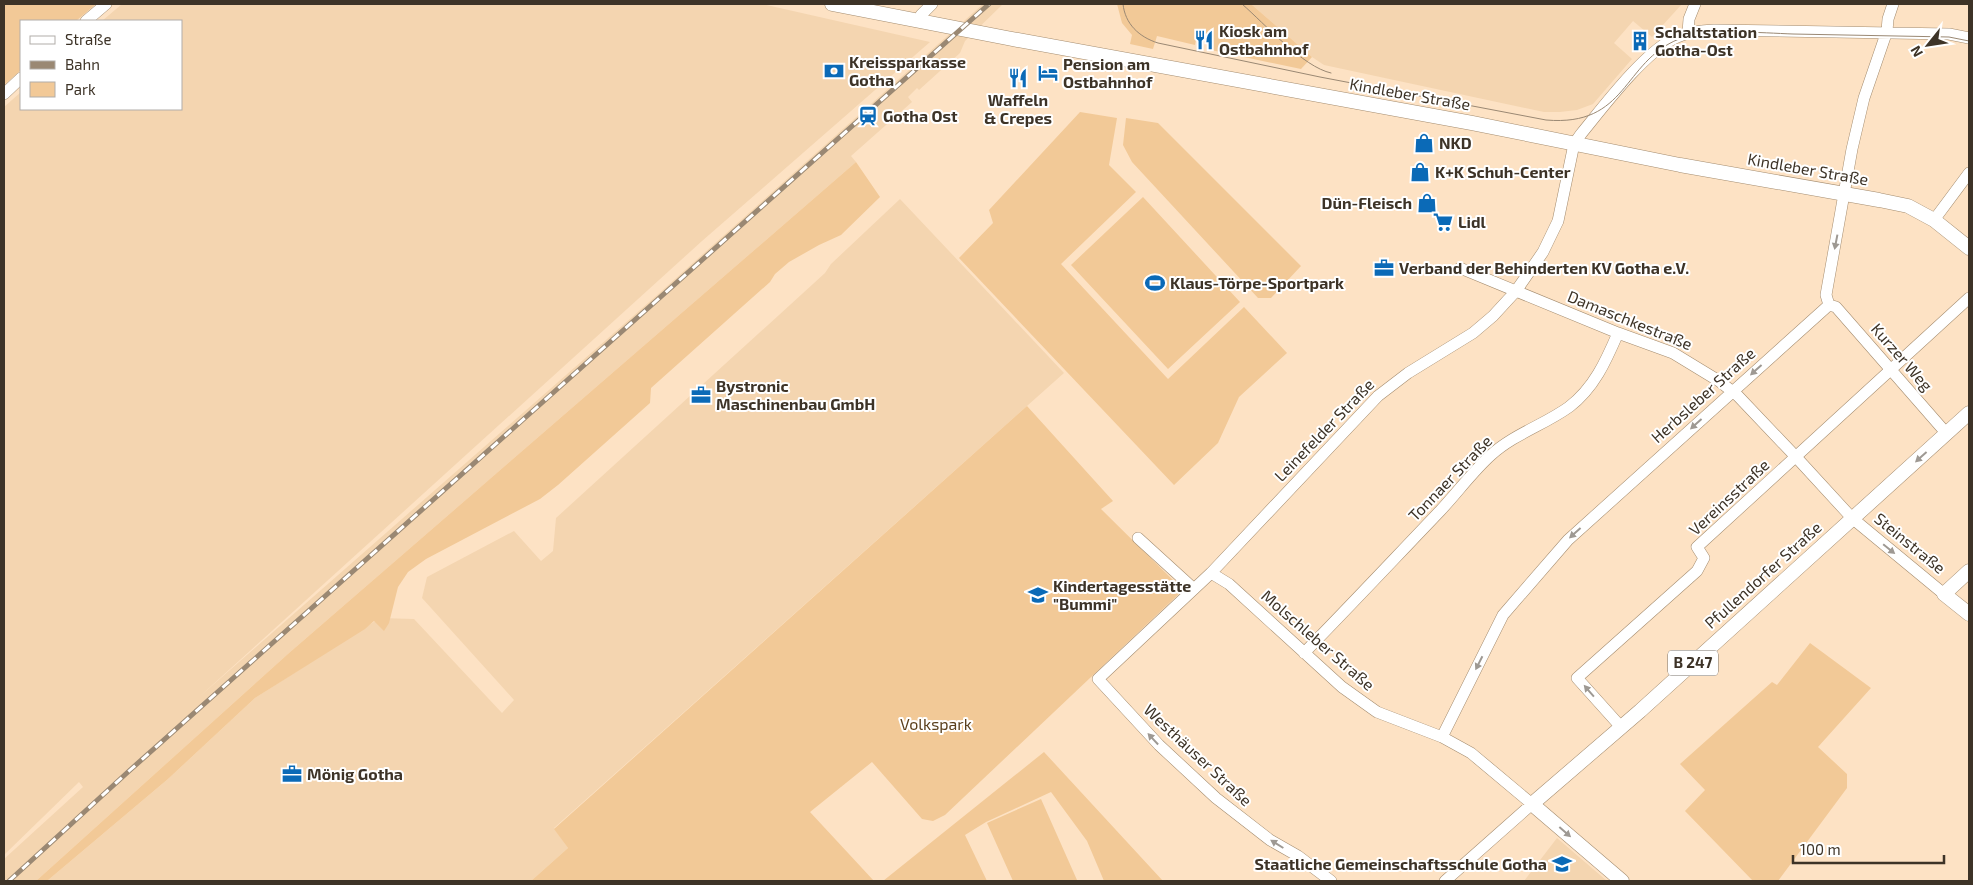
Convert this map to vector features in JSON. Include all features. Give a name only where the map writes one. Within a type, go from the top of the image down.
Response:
[{"type":"main road","name":"Kindleber Straße","points":[[832,4],[1007,38],[1472,122],[1574,144],[1908,206],[1934,220],[1969,248]]},
{"type":"main road","name":"Pfullendorfer Straße","points":[[1532,804],[1621,727],[1969,413]]},
{"type":"main road","points":[[1944,594],[1969,571]]},
{"type":"main road","name":"Steinstraße","points":[[1944,594],[1969,614]]},
{"type":"main road","points":[[1532,804],[1622,881]]},
{"type":"street","points":[[87,20],[106,4]]},
{"type":"street","points":[[922,15],[932,4]]},
{"type":"street","points":[[1688,33],[1695,4]]},
{"type":"street","points":[[1829,305],[1826,294],[1852,149],[1864,98],[1886,33],[1893,4]]},
{"type":"street","points":[[1574,144],[1597,115],[1652,54],[1673,39],[1688,33],[1714,30],[1949,34],[1969,38]]},
{"type":"street","points":[[4,94],[20,79]]},
{"type":"street","name":"Leinefelder Straße","points":[[1098,679],[1211,573],[1378,396],[1408,373],[1473,333],[1493,316],[1516,291],[1543,252],[1558,221],[1574,144]]},
{"type":"street","points":[[1934,220],[1969,173]]},
{"type":"street","name":"Damaschkestraße","points":[[1460,268],[1618,333],[1673,353],[1705,371],[1732,391],[1852,518]]},
{"type":"street","name":"Vereinsstraße","points":[[1621,727],[1577,678],[1697,570],[1704,558],[1697,547],[1969,298]]},
{"type":"street","name":"Kurzer Weg","points":[[1829,305],[1836,307],[1946,434]]},
{"type":"street","name":"Herbsleber Straße","points":[[1442,738],[1503,615],[1568,540],[1829,305]]},
{"type":"street","name":"Tonnaer Straße","points":[[1304,653],[1451,500],[1490,455],[1503,445],[1568,408],[1593,384],[1605,364],[1618,333]]},
{"type":"street","name":"Steinstraße","points":[[1852,518],[1944,594]]},
{"type":"street","points":[[1138,538],[1194,589]]},
{"type":"street","name":"Molschleber Straße","points":[[1211,573],[1229,584],[1342,688],[1377,712],[1442,738],[1471,753],[1532,804]]},
{"type":"street","name":"Westhäuser Straße","points":[[1098,679],[1159,745],[1216,798],[1270,840],[1298,856],[1331,881]]},
{"type":"street","name":"Pfullendorfer Straße","points":[[1445,881],[1532,804]]},
{"type":"shaded area","points":[[122,4],[762,4],[930,42],[702,241],[198,698],[656,296],[983,4],[1003,4],[965,41],[960,53],[919,90],[917,88],[908,97],[912,102],[851,156],[856,162],[289,653],[36,881],[4,881],[4,859],[83,787],[79,782],[4,855],[4,107],[20,93],[20,110],[182,110],[182,20],[103,20]]},
{"type":"shaded area","points":[[1251,4],[1682,4],[1652,37],[1633,21],[1614,43],[1632,59],[1593,104],[1577,110],[1544,112],[1324,65],[1312,57]]},
{"type":"shaded area","name":"Bystronic Maschinenbau GmbH","points":[[900,199],[1064,373],[554,828],[568,848],[531,881],[47,881],[168,779],[255,698],[380,618],[414,619],[502,713],[514,700],[422,598],[427,577],[514,531],[541,561],[553,551],[556,518],[825,273],[831,264]]},
{"type":"shaded area","name":"Staatliche Gemeinschaftsschule Gotha","points":[[1557,838],[1607,881],[1524,881]]},
{"type":"green space","points":[[4,4],[96,4],[77,20],[20,20],[20,71],[4,85]]},
{"type":"green space","points":[[1117,4],[1251,4],[1312,57],[1301,69],[1211,50],[1212,37],[1197,34],[1195,45],[1157,36],[1153,49],[1130,44],[1132,35],[1122,23]]},
{"type":"green space","points":[[1080,112],[1117,118],[1109,165],[1136,192],[1061,264],[1168,379],[1244,307],[1287,353],[1239,397],[1218,443],[1174,485],[959,258],[993,223],[989,210]]},
{"type":"green space","points":[[1126,118],[1158,123],[1301,266],[1271,298],[1258,298],[1132,162],[1123,145]]},
{"type":"green space","points":[[856,162],[880,197],[841,235],[789,262],[775,274],[770,282],[651,388],[650,403],[558,485],[540,499],[426,559],[408,572],[398,587],[389,623],[384,631],[374,621],[365,629],[255,698],[168,779],[47,881],[36,881],[289,653]]},
{"type":"green space","name":"Klaus-Törpe-Sportpark","points":[[1143,197],[1240,302],[1168,369],[1071,265]]},
{"type":"green space","name":"Volkspark","points":[[1027,406],[1113,501],[1101,509],[1183,590],[945,815],[933,821],[922,819],[872,762],[810,812],[874,881],[531,881],[568,848],[554,829]]},
{"type":"green space","points":[[1810,643],[1871,688],[1818,747],[1847,774],[1847,788],[1778,881],[1753,881],[1685,811],[1705,790],[1680,764],[1772,682],[1777,685]]},
{"type":"green space","points":[[1044,752],[1163,881],[1104,881],[1087,841],[1051,792],[986,822],[965,835],[987,881],[883,881]]},
{"type":"green space","points":[[1041,799],[1077,880],[1075,881],[1013,881],[987,823]]},
{"type":"tram line","points":[[1123,4],[1127,18],[1134,29],[1158,43],[1320,77],[1546,120],[1573,119],[1593,114],[1609,104],[1660,49],[1679,39],[1704,33],[1751,32],[1949,37],[1969,41]]},
{"type":"tram line","points":[[1242,4],[1297,54],[1320,69],[1331,73]]},
{"type":"railway","points":[[9,881],[129,771],[989,4]]},
{"type":"place","name":"Kiosk am Ostbahnhof","points":[[1204,40]]},
{"type":"place","name":"Schaltstation Gotha-Ost","points":[[1640,41]]},
{"type":"place","name":"Kreissparkasse Gotha","points":[[834,71]]},
{"type":"place","name":"Pension am Ostbahnhof","points":[[1048,73]]},
{"type":"place","name":"Waffeln & Crepes","points":[[1018,78]]},
{"type":"place","name":"Gotha Ost","points":[[868,116]]},
{"type":"place","name":"NKD","points":[[1424,143]]},
{"type":"place","name":"K+K Schuh-Center","points":[[1420,172]]},
{"type":"place","name":"Dün-Fleisch","points":[[1427,203]]},
{"type":"place","name":"Lidl","points":[[1443,222]]},
{"type":"place","name":"Verband der Behinderten KV Gotha e.V.","points":[[1384,268]]},
{"type":"place","name":"Klaus-Törpe-Sportpark","points":[[1155,283]]},
{"type":"place","name":"Bystronic Maschinenbau GmbH","points":[[701,395]]},
{"type":"place","name":"Kindertagesstätte \"Bummi\"","points":[[1038,595]]},
{"type":"place","name":"Mönig Gotha","points":[[292,774]]},
{"type":"place","name":"Staatliche Gemeinschaftsschule Gotha","points":[[1562,864]]}]
